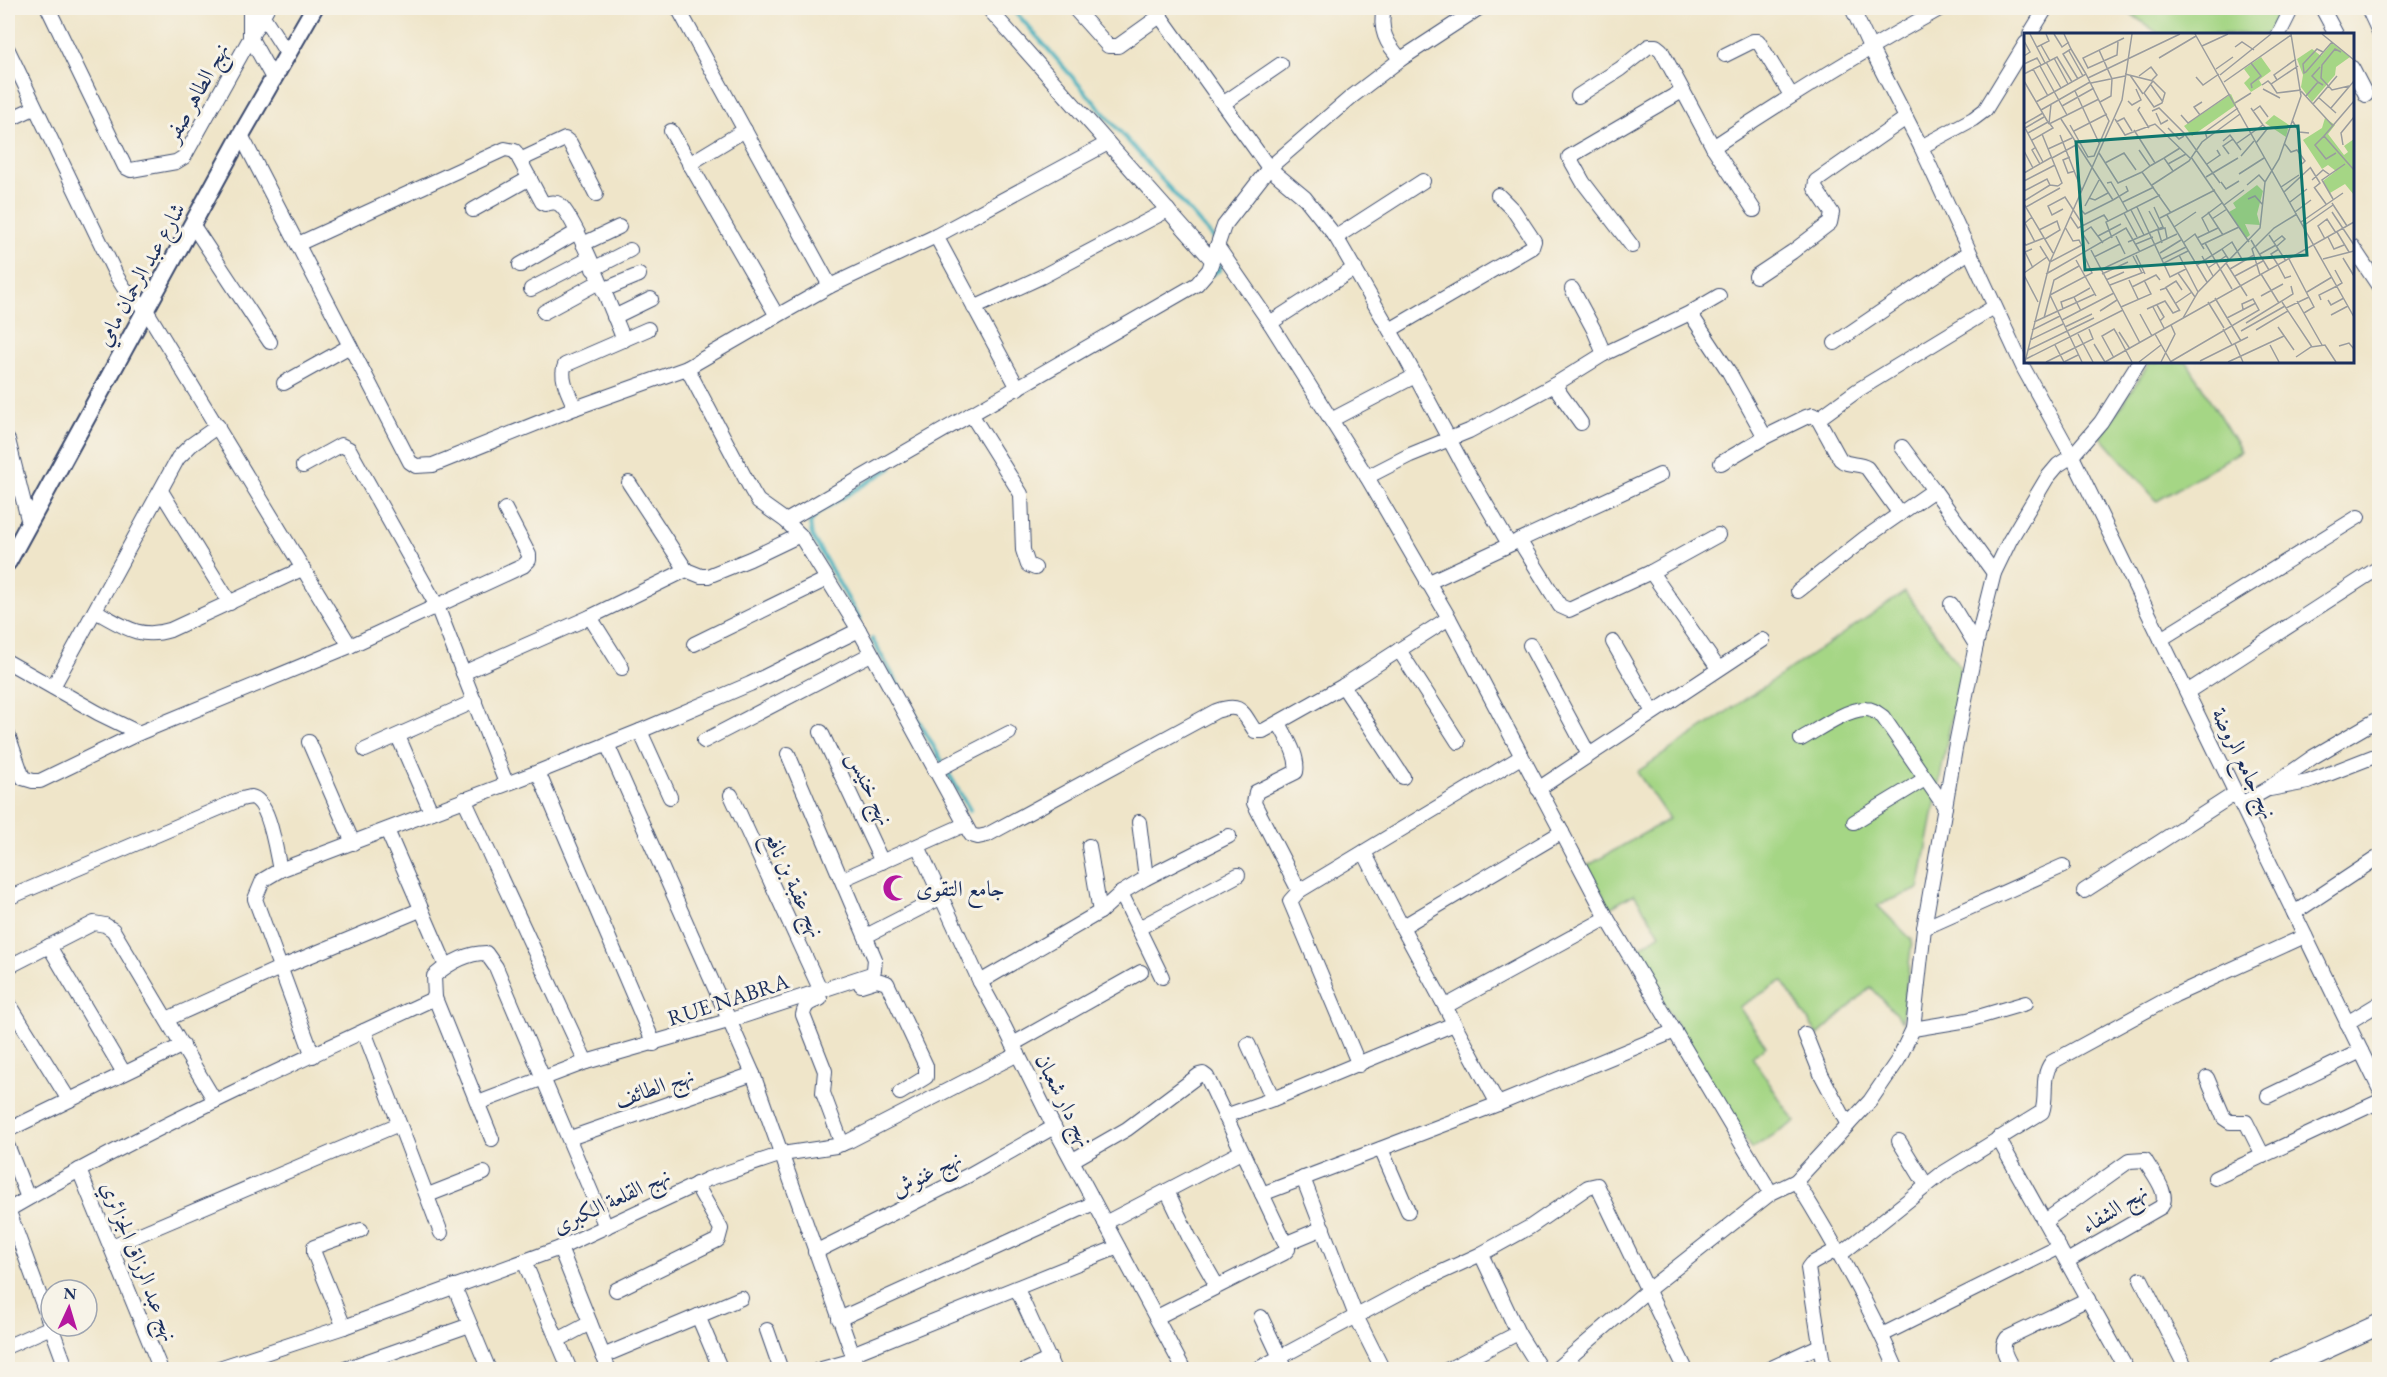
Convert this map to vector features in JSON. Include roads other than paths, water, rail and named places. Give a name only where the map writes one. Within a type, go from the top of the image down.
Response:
[{"type":"main road","points":[[2279,1370],[2303,1365],[2378,1330]]},
{"type":"street","name":"نهج الطاهر صفر","points":[[48,8],[125,167],[131,170],[176,162],[187,154],[265,12]]},
{"type":"street","points":[[274,80],[250,37],[250,8],[265,12],[288,55]]},
{"type":"street","name":"شارع عبد الرحمان مامي","points":[[8,562],[241,135],[314,8]]},
{"type":"street","points":[[678,8],[830,286]]},
{"type":"street","points":[[988,8],[1212,260]]},
{"type":"street","points":[[1074,8],[1112,48],[1118,46],[1161,12],[1269,168],[1305,198],[1336,237],[1449,439],[1514,542],[1564,609],[1569,610],[1651,573],[1718,535]]},
{"type":"street","points":[[1384,8],[1382,17],[1384,35],[1390,47],[1401,59]]},
{"type":"street","points":[[786,521],[1197,284],[1205,277],[1224,226],[1269,168],[1350,98],[1401,59],[1479,8]]},
{"type":"street","name":"نهج جامع الروضة","points":[[1852,8],[1921,147],[1994,307],[2024,361]]},
{"type":"street","points":[[1713,147],[1791,95],[1870,47],[1941,8]]},
{"type":"street","points":[[2031,33],[2046,8]]},
{"type":"street","points":[[2280,33],[2292,8]]},
{"type":"street","points":[[2322,8],[2335,33]]},
{"type":"street","points":[[2368,8],[2379,34]]},
{"type":"street","points":[[1725,56],[1753,41],[1758,41],[1791,95]]},
{"type":"street","points":[[1921,147],[1973,119],[1984,110],[2024,45]]},
{"type":"street","points":[[1578,96],[1620,69],[1649,46],[1656,46],[1661,50],[1713,147],[1754,210]]},
{"type":"street","points":[[8,50],[117,276],[124,288],[146,310],[350,646]]},
{"type":"street","points":[[1224,103],[1281,64]]},
{"type":"street","points":[[2354,72],[2366,95]]},
{"type":"street","points":[[1632,246],[1583,182],[1569,157],[1682,91]]},
{"type":"street","points":[[8,120],[34,108]]},
{"type":"street","points":[[1756,276],[1830,223],[1832,213],[1815,188],[1816,181],[1906,118]]},
{"type":"street","points":[[689,164],[745,130]]},
{"type":"street","points":[[671,131],[777,316]]},
{"type":"street","points":[[241,135],[410,462],[416,466],[433,465],[575,408],[687,368],[830,286],[936,236],[1108,143]]},
{"type":"street","points":[[520,160],[565,139],[570,143],[596,194]]},
{"type":"street","points":[[298,244],[504,149],[515,151],[542,202],[545,204],[553,202],[560,205],[580,238],[624,340]]},
{"type":"street","points":[[473,210],[530,178]]},
{"type":"street","points":[[1336,237],[1423,181]]},
{"type":"street","points":[[1390,330],[1532,247],[1534,241],[1520,220],[1498,195]]},
{"type":"street","points":[[974,308],[1041,277],[1168,210]]},
{"type":"street","points":[[192,224],[270,342]]},
{"type":"street","points":[[520,265],[580,238],[619,227]]},
{"type":"street","points":[[936,236],[1018,387]]},
{"type":"street","points":[[1217,246],[1270,323],[1367,477],[1449,618],[1606,918],[1771,1193]]},
{"type":"street","points":[[2354,249],[2379,288]]},
{"type":"street","points":[[544,312],[630,250]]},
{"type":"street","points":[[1835,343],[1969,252]]},
{"type":"street","points":[[1270,323],[1355,268]]},
{"type":"street","points":[[531,289],[596,275],[639,274]]},
{"type":"street","points":[[1572,290],[1604,354]]},
{"type":"street","points":[[1367,477],[1410,455],[1469,431],[1554,385],[1604,354],[1690,313],[1719,296]]},
{"type":"street","points":[[614,317],[651,298]]},
{"type":"street","points":[[1818,419],[1858,390],[1994,307]]},
{"type":"street","points":[[1690,313],[1729,372],[1765,437]]},
{"type":"street","points":[[575,408],[564,379],[563,369],[566,365],[648,329]]},
{"type":"street","points":[[284,383],[350,346]]},
{"type":"street","points":[[1555,1370],[1649,1289],[1771,1193],[1796,1181],[1885,1082],[1898,1060],[1913,1029],[1924,928],[1945,807],[1976,645],[1994,573],[2010,540],[2047,477],[2058,465],[2072,456],[2101,422],[2138,363]]},
{"type":"street","name":"نهج جامع الروضة","points":[[2026,365],[2347,1023],[2361,1051],[2374,1065],[2379,1090]]},
{"type":"street","points":[[687,368],[752,492],[767,509],[786,521],[800,535],[825,580],[859,630],[970,835],[987,835],[1216,711],[1230,706],[1243,712],[1255,731],[1263,731],[1343,686],[1449,618]]},
{"type":"street","points":[[1331,420],[1415,376]]},
{"type":"street","points":[[1554,385],[1581,423]]},
{"type":"street","points":[[971,414],[1021,494],[1023,550],[1028,565],[1035,568]]},
{"type":"street","points":[[1721,463],[1765,437],[1813,415],[1818,419],[1840,459],[1844,463],[1867,468],[1900,514]]},
{"type":"street","points":[[53,687],[183,451],[218,426]]},
{"type":"street","points":[[8,440],[29,524]]},
{"type":"street","points":[[303,466],[341,446],[349,449],[436,606],[506,783]]},
{"type":"street","points":[[1902,447],[1994,573]]},
{"type":"street","points":[[1427,583],[1659,475]]},
{"type":"street","points":[[629,483],[686,570],[701,576],[708,576],[750,559],[800,535]]},
{"type":"street","points":[[1798,591],[1934,490]]},
{"type":"street","points":[[161,491],[230,603]]},
{"type":"street","points":[[8,735],[24,778],[33,781],[40,780],[139,733],[350,646],[523,566],[529,560],[529,555],[505,509]]},
{"type":"street","points":[[2161,639],[2358,517]]},
{"type":"street","points":[[2187,693],[2379,567]]},
{"type":"street","points":[[94,611],[135,632],[157,634],[302,569]]},
{"type":"street","points":[[463,673],[590,617],[686,570]]},
{"type":"street","points":[[1651,573],[1718,668]]},
{"type":"street","points":[[694,644],[825,580]]},
{"type":"street","points":[[1951,604],[1976,645]]},
{"type":"street","points":[[590,617],[622,668]]},
{"type":"street","points":[[313,1056],[255,899],[263,880],[280,870],[640,731],[750,684],[859,630]]},
{"type":"street","points":[[1538,789],[1763,640]]},
{"type":"street","points":[[1613,642],[1653,712]]},
{"type":"street","points":[[1530,645],[1589,755]]},
{"type":"street","points":[[1399,650],[1458,742]]},
{"type":"street","points":[[704,741],[871,654]]},
{"type":"street","points":[[8,662],[139,733]]},
{"type":"street","points":[[1343,686],[1403,777]]},
{"type":"street","points":[[365,750],[475,701]]},
{"type":"street","points":[[1801,739],[1848,713],[1866,709],[1874,711],[1882,717],[1945,807]]},
{"type":"street","points":[[2266,790],[2313,757],[2379,718]]},
{"type":"street","points":[[1279,723],[1296,761],[1296,772],[1256,792],[1254,803],[1299,891]]},
{"type":"street","points":[[640,731],[670,797]]},
{"type":"street","name":"نهج خنيس","points":[[821,732],[882,862]]},
{"type":"street","points":[[935,771],[1009,733]]},
{"type":"street","points":[[398,736],[430,812]]},
{"type":"street","points":[[309,742],[353,843]]},
{"type":"street","points":[[607,744],[753,1074],[855,1361]]},
{"type":"street","name":"RUE NABRA","points":[[478,1103],[586,1062],[654,1044],[871,974],[874,970],[875,959],[788,754]]},
{"type":"street","points":[[2084,891],[2238,799],[2266,790],[2308,782],[2379,754]]},
{"type":"street","points":[[1359,1065],[1290,904],[1291,899],[1299,891],[1521,757]]},
{"type":"street","points":[[538,772],[654,1044]]},
{"type":"street","points":[[1854,822],[1925,779]]},
{"type":"street","name":"نهج عقبة بن نافع","points":[[731,795],[821,991]]},
{"type":"street","points":[[9,894],[250,797],[258,801],[266,811],[280,870]]},
{"type":"street","points":[[464,799],[586,1062]]},
{"type":"street","points":[[1140,822],[1146,878]]},
{"type":"street","points":[[843,879],[964,825]]},
{"type":"street","points":[[387,830],[446,966]]},
{"type":"street","points":[[1402,927],[1562,832]]},
{"type":"street","points":[[981,982],[1100,912],[1121,893],[1146,878],[1229,836]]},
{"type":"street","name":"نهج دار شعبان","points":[[918,846],[940,898],[1054,1127],[1184,1370]]},
{"type":"street","points":[[1089,846],[1100,912]]},
{"type":"street","points":[[1364,852],[1498,1104]]},
{"type":"street","points":[[2294,913],[2379,856]]},
{"type":"street","points":[[1924,928],[2063,866]]},
{"type":"street","points":[[1138,928],[1238,875]]},
{"type":"street","points":[[1121,893],[1162,977]]},
{"type":"street","points":[[866,936],[940,898]]},
{"type":"street","points":[[167,1019],[280,968],[420,910]]},
{"type":"street","points":[[1446,1006],[1606,918]]},
{"type":"street","points":[[8,967],[94,923],[105,925],[113,930],[215,1101]]},
{"type":"street","points":[[1824,1370],[1808,1269],[1811,1264],[1839,1251],[1926,1185],[2042,1112],[2044,1081],[2047,1068],[2052,1062],[2175,995],[2305,936]]},
{"type":"street","points":[[49,946],[124,1073]]},
{"type":"street","points":[[492,1139],[435,998],[434,976],[446,966],[476,953],[486,953],[491,958],[544,1077],[606,1227]]},
{"type":"street","name":"نهج القلعة الكبرى","points":[[213,1370],[344,1326],[560,1248],[696,1184],[782,1155],[842,1144],[1015,1049],[1142,972]]},
{"type":"street","points":[[842,1144],[823,1093],[825,1071],[803,1015],[808,1003],[877,980],[887,983],[927,1066],[926,1077],[900,1093]]},
{"type":"street","points":[[39,1294],[8,1210],[79,1170],[215,1101],[435,998]]},
{"type":"street","points":[[8,1002],[69,1100]]},
{"type":"street","points":[[1913,1029],[1968,1020],[2026,1003]]},
{"type":"street","points":[[2347,1023],[2379,1004]]},
{"type":"street","points":[[1225,1116],[1359,1065],[1454,1024]]},
{"type":"street","points":[[364,1031],[441,1233]]},
{"type":"street","points":[[1262,1194],[1498,1104],[1675,1031]]},
{"type":"street","points":[[1805,1034],[1821,1074],[1848,1125]]},
{"type":"street","points":[[1248,1044],[1273,1099]]},
{"type":"street","points":[[8,1130],[183,1045]]},
{"type":"street","points":[[2268,1096],[2361,1051]]},
{"type":"street","name":"نهج الطائف","points":[[570,1138],[753,1074]]},
{"type":"street","points":[[1072,1160],[1126,1129],[1199,1075],[1203,1074],[1207,1077],[1288,1249],[1157,1317]]},
{"type":"street","points":[[2206,1078],[2224,1118],[2227,1121],[2246,1122],[2263,1155]]},
{"type":"street","points":[[2215,1178],[2379,1101]]},
{"type":"street","points":[[112,1246],[399,1124]]},
{"type":"street","name":"نهج غنوش","points":[[815,1252],[969,1175],[1054,1127]]},
{"type":"street","points":[[1998,1138],[2127,1370]]},
{"type":"street","points":[[1899,1141],[1926,1185]]},
{"type":"street","points":[[8,1147],[28,1197]]},
{"type":"street","points":[[1381,1149],[1408,1211]]},
{"type":"street","points":[[1105,1223],[1241,1152]]},
{"type":"street","name":"نهج الشفاء","points":[[2045,1221],[2129,1161],[2145,1160],[2164,1195],[2161,1207],[2067,1261]]},
{"type":"street","name":"نهج عبد الرزاق الجزائري","points":[[79,1170],[161,1370]]},
{"type":"street","points":[[428,1195],[484,1173]]},
{"type":"street","points":[[1303,1178],[1356,1316],[1383,1370]]},
{"type":"street","points":[[1796,1181],[1839,1251],[1882,1335],[1897,1370]]},
{"type":"street","points":[[616,1290],[718,1240],[721,1229],[696,1184]]},
{"type":"street","points":[[1256,1370],[1420,1282],[1481,1254],[1530,1227],[1588,1187],[1597,1185],[1686,1370]]},
{"type":"street","points":[[1167,1191],[1189,1238],[1217,1286]]},
{"type":"street","points":[[839,1319],[1094,1203]]},
{"type":"street","points":[[1287,1243],[1323,1228]]},
{"type":"street","points":[[344,1326],[314,1253],[315,1247],[361,1230]]},
{"type":"street","points":[[1882,1335],[2059,1246]]},
{"type":"street","points":[[818,1370],[855,1361],[1118,1247]]},
{"type":"street","points":[[560,1248],[609,1370]]},
{"type":"street","points":[[1481,1254],[1518,1333],[1541,1370]]},
{"type":"street","points":[[524,1261],[570,1370]]},
{"type":"street","points":[[2141,1279],[2187,1370]]},
{"type":"street","points":[[454,1286],[489,1370]]},
{"type":"street","points":[[1017,1289],[1052,1364],[1026,1370]]},
{"type":"street","points":[[603,1356],[741,1298]]},
{"type":"street","points":[[2013,1370],[2003,1349],[2003,1343],[2007,1338],[2088,1299]]},
{"type":"street","points":[[698,1317],[721,1370]]},
{"type":"street","points":[[1261,1317],[1286,1370]]},
{"type":"street","points":[[558,1340],[590,1323]]},
{"type":"street","points":[[342,1370],[470,1325]]},
{"type":"street","points":[[767,1330],[781,1370]]},
{"type":"street","points":[[8,1346],[39,1332]]},
{"type":"street","points":[[1447,1370],[1518,1333]]},
{"type":"street","points":[[55,1338],[67,1370]]},
{"type":"street","points":[[1767,1370],[1820,1346]]},
{"type":"waterway","points":[[1012,8],[1215,242]]},
{"type":"waterway","points":[[1211,275],[1219,270],[1220,257]]},
{"type":"waterway","points":[[860,620],[812,536],[810,523],[819,512],[891,468]]},
{"type":"waterway","points":[[872,639],[943,763]]},
{"type":"waterway","points":[[946,769],[970,810]]},
{"type":"place","name":"جامع التقوى","points":[[896,888]]}]
